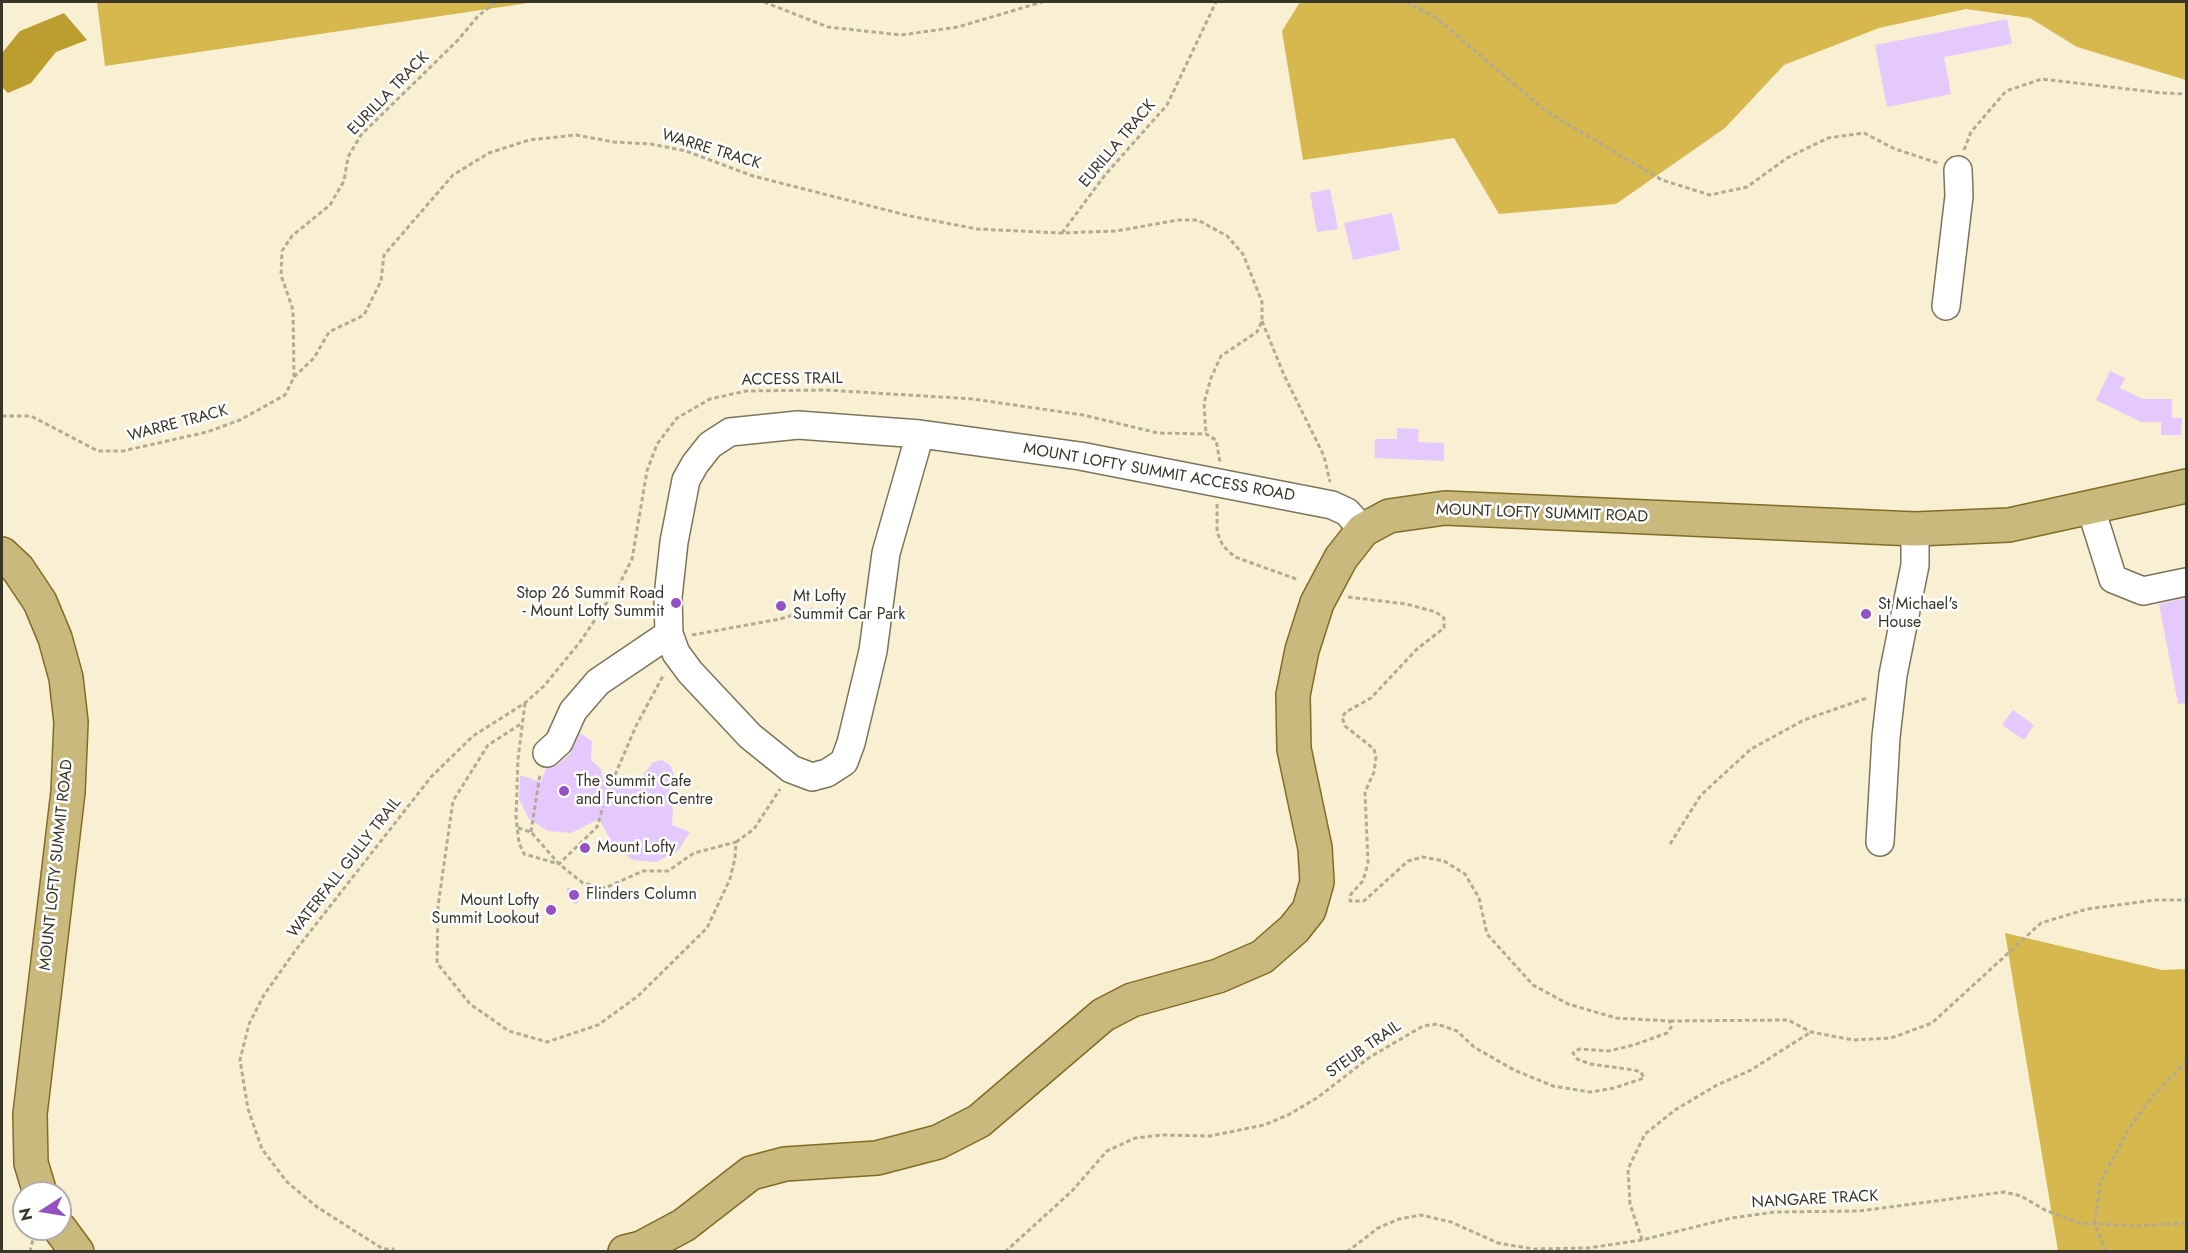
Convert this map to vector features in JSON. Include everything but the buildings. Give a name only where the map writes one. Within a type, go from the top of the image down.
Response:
[{"type":"main road","name":"MOUNT LOFTY SUMMIT ROAD","points":[[625,1251],[641,1248],[684,1225],[751,1173],[785,1164],[877,1158],[938,1142],[979,1121],[1080,1031],[1103,1015],[1132,999],[1218,976],[1262,957],[1294,929],[1309,910],[1317,882],[1315,848],[1294,749],[1293,695],[1302,650],[1317,603],[1341,558],[1364,530],[1389,516],[1445,508],[1915,530],[2009,525],[2091,509],[2187,486]]},
{"type":"main road","name":"MOUNT LOFTY SUMMIT ROAD","points":[[2,554],[18,569],[40,602],[55,638],[66,678],[71,722],[68,792],[30,1114],[31,1163],[36,1181]]},
{"type":"lane","points":[[1946,306],[1959,196],[1958,170]]},
{"type":"lane","name":"MOUNT LOFTY SUMMIT ACCESS ROAD","points":[[669,634],[668,597],[674,542],[686,480],[710,445],[730,432],[798,425],[920,434],[1080,456],[1332,505],[1347,512],[1364,530]]},
{"type":"lane","points":[[547,753],[559,742],[573,711],[598,682],[669,634],[676,653],[690,672],[750,736],[791,769],[812,777],[827,772],[844,762],[852,743],[873,651],[886,553],[920,434]]},
{"type":"lane","points":[[2091,509],[2113,579],[2143,591],[2187,582]]},
{"type":"lane","points":[[1880,842],[1891,688],[1915,565],[1915,530]]},
{"type":"path","name":"EURILLA TRACK","points":[[294,377],[293,310],[281,275],[282,251],[292,236],[330,205],[344,181],[348,157],[361,135],[458,40],[478,16],[496,2]]},
{"type":"path","points":[[764,2],[828,27],[902,35],[958,27],[1042,2]]},
{"type":"path","name":"EURILLA TRACK","points":[[1061,233],[1105,175],[1167,105],[1216,2]]},
{"type":"path","points":[[1406,2],[1435,17],[1546,111],[1662,180],[1710,195],[1747,187],[1787,158],[1828,138],[1864,133],[1895,148],[1958,170],[1971,132],[2006,92],[2042,79],[2187,94]]},
{"type":"path","name":"WARRE TRACK","points":[[2,416],[31,416],[98,451],[123,451],[207,432],[240,420],[285,395],[294,377],[314,358],[329,332],[364,315],[381,281],[384,255],[453,175],[489,153],[529,140],[576,135],[614,142],[651,144],[686,151],[753,176],[910,216],[977,229],[1061,233],[1116,231],[1178,220],[1198,220],[1227,236],[1243,255],[1262,302],[1262,321],[1288,384],[1324,456],[1330,477],[1332,505]]},
{"type":"path","points":[[1220,484],[1216,440],[1206,434],[1204,403],[1221,356],[1257,332],[1262,321]]},
{"type":"path","name":"ACCESS TRAIL","points":[[525,702],[544,687],[580,642],[620,583],[632,559],[647,471],[657,444],[677,418],[710,399],[746,391],[826,390],[973,399],[1083,416],[1158,433],[1206,434]]},
{"type":"path","points":[[1670,844],[1701,795],[1751,749],[1804,720],[1891,688]]},
{"type":"path","points":[[525,702],[521,724],[516,817],[518,828],[524,854],[559,864]]},
{"type":"path","name":"WATERFALL GULLY TRAIL","points":[[394,1251],[383,1249],[317,1207],[287,1182],[262,1149],[248,1109],[240,1060],[247,1033],[264,995],[295,951],[431,777],[473,736],[525,702]]},
{"type":"path","points":[[1342,717],[1344,726],[1374,749],[1376,757],[1374,772],[1365,792],[1368,863],[1363,881],[1351,894],[1350,901],[1364,901],[1408,861],[1423,857],[1444,861],[1465,874],[1479,898],[1487,934],[1533,985],[1568,1005],[1616,1018],[1670,1021],[1788,1020],[1811,1032],[1852,1040],[1891,1038],[1932,1023],[2041,923],[2087,909],[2155,900],[2187,900]]},
{"type":"path","points":[[521,724],[488,745],[453,801],[438,906],[437,963],[470,1004],[509,1031],[547,1042],[598,1025],[638,996],[707,928],[730,879],[736,842]]},
{"type":"path","points":[[531,832],[537,783],[547,753]]},
{"type":"path","points":[[612,782],[616,769]]},
{"type":"path","points":[[518,828],[531,832],[559,864],[583,883],[608,887],[643,871],[668,871],[694,853],[736,842],[754,829],[791,769]]},
{"type":"path","points":[[559,864],[597,827],[603,807]]},
{"type":"path","name":"STEUB TRAIL","points":[[1005,1251],[1072,1191],[1107,1151],[1135,1138],[1162,1135],[1210,1136],[1264,1125],[1288,1115],[1317,1098],[1370,1057],[1422,1026],[1437,1024],[1457,1031],[1474,1047],[1514,1070],[1552,1086],[1590,1092],[1614,1088],[1644,1078],[1641,1072],[1634,1070],[1590,1064],[1577,1059],[1573,1053],[1580,1049],[1609,1051],[1634,1045],[1666,1033],[1672,1026],[1670,1021]]},
{"type":"path","points":[[1642,1240],[1630,1204],[1628,1169],[1645,1134],[1675,1110],[1717,1085],[1751,1070],[1811,1032]]},
{"type":"path","points":[[2106,1251],[2095,1225],[2100,1183],[2129,1128],[2153,1096],[2187,1062]]},
{"type":"path","name":"NANGARE TRACK","points":[[1347,1251],[1378,1228],[1399,1219],[1421,1215],[1451,1222],[1498,1243],[1534,1249],[1588,1248],[1642,1240],[1731,1218],[1775,1212],[1859,1211],[2004,1192],[2021,1196],[2045,1210],[2078,1223],[2134,1226],[2187,1223]]},
{"type":"shaded area","points":[[97,2],[535,2],[105,66]]},
{"type":"shaded area","points":[[1300,2],[2186,2],[2186,80],[2077,47],[2030,18],[1966,9],[1879,28],[1784,65],[1725,128],[1616,204],[1499,214],[1454,138],[1303,160],[1282,31]]},
{"type":"shaded area","points":[[64,13],[87,40],[56,52],[31,83],[8,93],[2,87],[2,53],[20,31]]},
{"type":"shaded area","points":[[2005,933],[2162,970],[2186,969],[2186,1251],[2058,1251]]},
{"type":"place","name":"Stop 26 Summit Road - Mount Lofty Summit","points":[[676,603]]},
{"type":"place","name":"Mt Lofty Summit Car Park","points":[[781,606]]},
{"type":"place","name":"St Michael's House","points":[[1866,614]]},
{"type":"place","name":"The Summit Cafe and Function Centre","points":[[564,791]]},
{"type":"place","name":"Mount Lofty","points":[[585,848]]},
{"type":"place","name":"Flinders Column","points":[[574,895]]},
{"type":"place","name":"Mount Lofty Summit Lookout","points":[[551,910]]}]
